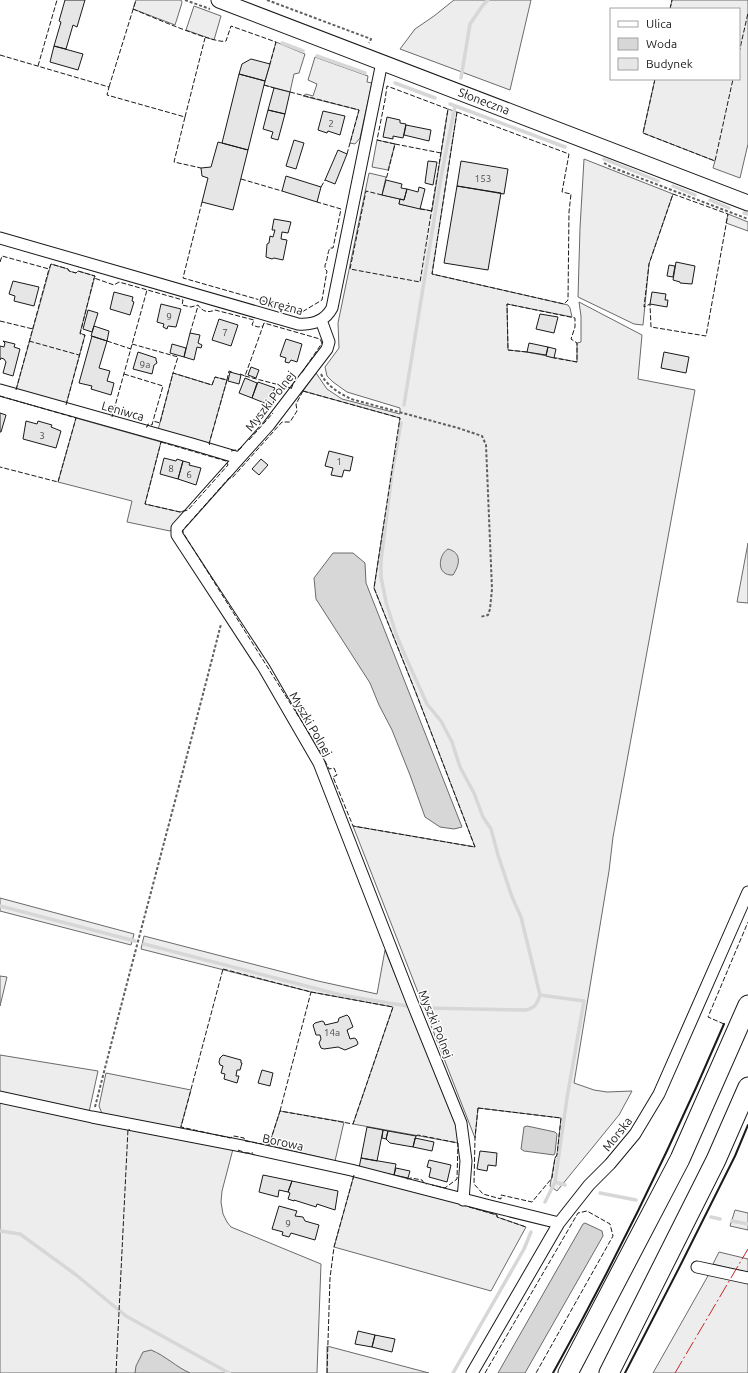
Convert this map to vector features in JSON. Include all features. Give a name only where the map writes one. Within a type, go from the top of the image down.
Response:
[{"type":"highway","points":[[568,1373],[680,1159],[748,1005]]},
{"type":"highway","points":[[609,1373],[716,1160],[748,1087]]},
{"type":"main road","name":"Słoneczna","points":[[219,0],[748,202]]},
{"type":"street","points":[[321,320],[326,317],[332,308],[382,62]]},
{"type":"street","name":"Okrężna","points":[[0,239],[298,324],[306,325],[321,320]]},
{"type":"street","name":"Myszki Polnej","points":[[321,320],[328,337],[329,345],[281,412],[177,528],[176,532],[264,668],[308,742],[322,770],[412,1002],[462,1123],[466,1160],[463,1200]]},
{"type":"street","name":"Leniwca","points":[[0,390],[239,458]]},
{"type":"street","name":"Morska","points":[[472,1373],[559,1223],[574,1203],[622,1151],[635,1134],[659,1094],[748,892]]},
{"type":"street","name":"Borowa","points":[[0,1097],[92,1117],[238,1145],[341,1168],[559,1223]]},
{"type":"street","points":[[697,1266],[748,1278]]},
{"type":"path","points":[[267,0],[371,39],[368,45]]},
{"type":"path","points":[[316,362],[322,376],[328,383],[339,393],[351,399],[482,436],[486,445],[492,589],[490,610],[488,615],[480,617]]},
{"type":"path","points":[[92,1117],[142,922],[180,787],[225,609]]},
{"type":"shaded area","points":[[136,0],[181,0],[182,2],[175,25],[133,9]]},
{"type":"shaded area","points":[[454,0],[531,0],[510,90],[400,49],[415,29]]},
{"type":"shaded area","points":[[672,0],[748,0],[748,144],[740,178],[713,168],[715,161],[643,133],[655,80],[740,80],[740,8],[670,8]]},
{"type":"shaded area","points":[[194,6],[221,16],[214,40],[186,30]]},
{"type":"shaded area","points":[[276,42],[305,54],[299,73],[294,74],[290,92],[264,85]]},
{"type":"shaded area","points":[[315,57],[368,76],[367,82],[372,83],[360,138],[355,144],[350,143],[359,110],[303,96],[306,94],[313,96],[317,84],[308,80]]},
{"type":"shaded area","points":[[448,109],[457,112],[432,274],[568,305],[572,317],[507,304],[508,350],[527,352],[577,362],[577,343],[581,342],[581,316],[579,302],[642,335],[638,379],[695,390],[613,837],[609,871],[574,1083],[594,1090],[607,1092],[632,1091],[619,1115],[557,1191],[550,1186],[555,1158],[557,1155],[561,1118],[478,1108],[475,1138],[353,826],[475,847],[374,588],[400,418],[303,391],[316,373],[327,389],[342,399],[400,414],[400,408],[347,392],[327,376],[325,367],[339,348],[338,323],[369,173],[386,177],[382,195],[400,199],[399,204],[432,211]]},
{"type":"shaded area","points":[[377,140],[395,144],[388,170],[372,167]]},
{"type":"shaded area","points":[[584,159],[673,194],[649,264],[643,325],[634,324],[578,297]]},
{"type":"shaded area","points":[[728,214],[748,222],[748,231],[726,223]]},
{"type":"shaded area","points":[[51,264],[76,273],[78,271],[95,276],[80,333],[85,335],[66,405],[16,390]]},
{"type":"shaded area","points":[[173,373],[212,385],[215,377],[227,380],[209,444],[158,430]]},
{"type":"shaded area","points":[[76,418],[161,442],[145,504],[180,512],[188,510],[170,531],[127,522],[132,501],[58,482]]},
{"type":"shaded area","points":[[748,543],[748,603],[737,602]]},
{"type":"shaded area","points":[[0,898],[134,934],[131,945],[0,911]]},
{"type":"shaded area","points":[[144,936],[318,981],[377,994],[385,950],[459,1132],[458,1143],[353,1124],[393,1007],[311,992],[141,949]]},
{"type":"shaded area","points":[[0,976],[7,977],[0,1006]]},
{"type":"shaded area","points":[[0,1055],[98,1071],[89,1112],[0,1092]]},
{"type":"shaded area","points":[[106,1073],[191,1090],[179,1133],[103,1116],[99,1106]]},
{"type":"shaded area","points":[[0,1101],[233,1149],[222,1191],[221,1202],[223,1214],[227,1222],[231,1227],[321,1264],[317,1373],[0,1373]]},
{"type":"shaded area","points":[[280,1111],[344,1122],[335,1161],[269,1145]]},
{"type":"shaded area","points":[[354,1175],[417,1191],[497,1215],[497,1217],[526,1227],[491,1291],[334,1247]]},
{"type":"shaded area","points":[[735,1210],[748,1213],[748,1230],[730,1226]]},
{"type":"shaded area","points":[[719,1252],[748,1259],[748,1273],[713,1264]]},
{"type":"shaded area","points":[[709,1274],[748,1283],[748,1373],[653,1373]]},
{"type":"shaded area","points":[[327,1346],[429,1373],[327,1373]]},
{"type":"water","points":[[448,549],[456,553],[458,557],[457,568],[453,575],[444,572],[440,565],[442,556]]},
{"type":"water","points":[[333,553],[353,553],[365,563],[366,583],[462,827],[454,829],[440,827],[425,817],[392,730],[370,683],[316,599],[314,578]]},
{"type":"water","points":[[527,1126],[555,1132],[557,1134],[554,1155],[524,1151],[521,1149],[524,1127]]},
{"type":"water","points":[[585,1223],[602,1231],[603,1236],[525,1373],[498,1373],[583,1224]]},
{"type":"water","points":[[151,1350],[190,1373],[135,1373],[136,1366],[143,1352]]},
{"type":"building","points":[[65,0],[85,0],[77,27],[73,25],[66,49],[54,46],[61,22],[59,21]]},
{"type":"building","points":[[54,46],[83,54],[78,70],[50,62]]},
{"type":"building","points":[[251,59],[270,64],[265,81],[239,74],[242,64]]},
{"type":"building","points":[[239,74],[265,81],[248,150],[222,143]]},
{"type":"building","points":[[274,88],[290,92],[285,114],[268,110]]},
{"type":"building","points":[[268,110],[285,114],[278,140],[271,138],[273,132],[263,129]]},
{"type":"building","points":[[323,111],[345,116],[340,135],[328,131],[327,133],[318,130]]},
{"type":"building","points":[[387,117],[400,120],[400,123],[406,124],[403,138],[393,136],[393,139],[383,137]]},
{"type":"building","points":[[406,125],[431,130],[429,141],[404,135]]},
{"type":"building","points":[[294,140],[304,143],[296,169],[286,166]]},
{"type":"building","points":[[218,142],[248,150],[233,210],[202,202],[208,178],[202,176],[201,168],[211,167]]},
{"type":"building","points":[[338,150],[347,154],[335,184],[325,180]]},
{"type":"building","points":[[428,161],[437,162],[433,185],[425,183]]},
{"type":"building","points":[[461,161],[508,169],[504,194],[457,186]]},
{"type":"building","points":[[286,176],[321,187],[317,202],[282,191]]},
{"type":"building","points":[[386,180],[402,184],[401,188],[407,189],[404,200],[382,195]]},
{"type":"building","points":[[457,186],[501,193],[488,270],[444,263]]},
{"type":"building","points":[[419,187],[425,189],[420,209],[399,204],[400,199],[404,200],[407,189],[418,192]]},
{"type":"building","points":[[274,219],[291,222],[288,233],[282,232],[281,239],[287,240],[283,260],[266,257],[267,244],[269,243],[270,236],[273,237],[275,230],[272,230]]},
{"type":"building","points":[[676,262],[695,266],[692,284],[680,283],[673,280]]},
{"type":"building","points":[[669,265],[675,266],[673,277],[667,276]]},
{"type":"building","points":[[13,281],[39,287],[34,306],[14,301],[15,296],[9,294]]},
{"type":"building","points":[[114,292],[133,297],[132,301],[134,302],[130,315],[110,309]]},
{"type":"building","points":[[652,292],[666,294],[665,300],[668,300],[667,307],[650,304]]},
{"type":"building","points":[[161,304],[181,309],[176,327],[168,326],[167,329],[163,327],[164,324],[157,322]]},
{"type":"building","points":[[88,310],[98,313],[92,332],[83,329]]},
{"type":"building","points":[[540,314],[558,317],[554,333],[536,329]]},
{"type":"building","points":[[219,319],[238,325],[231,346],[212,340]]},
{"type":"building","points":[[94,326],[109,331],[107,341],[91,336]]},
{"type":"building","points":[[190,333],[200,335],[198,343],[202,345],[201,348],[197,347],[194,360],[184,357]]},
{"type":"building","points":[[92,336],[107,341],[99,368],[110,371],[107,381],[114,383],[111,395],[91,389],[92,386],[79,383]]},
{"type":"building","points":[[286,339],[302,344],[297,362],[291,360],[289,363],[285,362],[286,358],[280,356]]},
{"type":"building","points":[[3,341],[15,344],[14,347],[20,349],[13,376],[3,373],[6,362],[1,358],[0,360],[0,346],[4,347],[5,343]]},
{"type":"building","points":[[529,343],[548,347],[546,355],[527,352]]},
{"type":"building","points":[[172,344],[186,348],[184,357],[170,353]]},
{"type":"building","points":[[548,347],[556,349],[554,358],[546,356]]},
{"type":"building","points":[[138,352],[156,358],[157,363],[154,365],[152,374],[133,369]]},
{"type":"building","points":[[664,352],[689,357],[686,373],[661,368]]},
{"type":"building","points":[[251,367],[259,370],[256,378],[248,375]]},
{"type":"building","points":[[230,372],[241,375],[239,384],[228,381]]},
{"type":"building","points":[[245,378],[257,383],[252,398],[239,393]]},
{"type":"building","points":[[258,382],[275,388],[272,394],[276,395],[272,406],[252,398]]},
{"type":"building","points":[[0,413],[6,415],[1,432],[0,432]]},
{"type":"building","points":[[26,421],[37,424],[38,421],[52,425],[51,427],[61,431],[56,448],[23,439]]},
{"type":"building","points":[[329,451],[353,457],[350,471],[344,470],[342,477],[331,475],[333,468],[325,466]]},
{"type":"building","points":[[164,458],[183,461],[178,479],[160,474]]},
{"type":"building","points":[[261,459],[268,465],[259,475],[252,469]]},
{"type":"building","points":[[183,461],[190,463],[189,465],[201,468],[196,485],[178,479]]},
{"type":"building","points":[[347,1015],[353,1027],[347,1030],[350,1039],[356,1039],[358,1043],[357,1045],[345,1050],[338,1047],[321,1048],[319,1043],[321,1039],[320,1035],[316,1035],[313,1025],[322,1021],[325,1025],[338,1022],[339,1018]]},
{"type":"building","points":[[223,1055],[241,1060],[242,1063],[240,1070],[237,1070],[236,1076],[239,1076],[237,1083],[224,1079],[225,1074],[221,1073],[223,1066],[220,1065],[219,1062]]},
{"type":"building","points":[[262,1070],[273,1073],[270,1086],[258,1083]]},
{"type":"building","points":[[367,1127],[383,1130],[377,1161],[361,1158]]},
{"type":"building","points":[[383,1130],[388,1131],[386,1139],[382,1138]]},
{"type":"building","points":[[388,1131],[416,1136],[413,1147],[390,1143],[386,1139]]},
{"type":"building","points":[[415,1138],[434,1142],[432,1151],[413,1147]]},
{"type":"building","points":[[480,1151],[497,1153],[496,1166],[488,1165],[487,1171],[477,1169]]},
{"type":"building","points":[[361,1158],[396,1164],[394,1175],[359,1168]]},
{"type":"building","points":[[429,1160],[451,1165],[447,1182],[429,1177],[431,1168],[427,1167]]},
{"type":"building","points":[[396,1168],[410,1171],[408,1178],[394,1175]]},
{"type":"building","points":[[263,1175],[292,1181],[288,1192],[279,1190],[278,1197],[259,1192]]},
{"type":"building","points":[[292,1181],[338,1191],[335,1210],[317,1204],[316,1207],[288,1199],[290,1193],[288,1192]]},
{"type":"building","points":[[279,1206],[297,1211],[295,1216],[303,1217],[305,1221],[319,1225],[315,1240],[291,1233],[289,1237],[282,1235],[283,1232],[272,1229]]},
{"type":"building","points":[[358,1331],[375,1335],[372,1347],[355,1344]]},
{"type":"building","points":[[375,1335],[395,1339],[392,1352],[372,1347]]},
{"type":"waterway","points":[[461,78],[470,24],[488,0]]},
{"type":"waterway","points":[[282,43],[303,51]]},
{"type":"waterway","points":[[317,56],[365,73]]},
{"type":"waterway","points":[[395,83],[435,98]]},
{"type":"waterway","points":[[450,104],[565,147]]},
{"type":"waterway","points":[[404,405],[441,177],[455,106]]},
{"type":"waterway","points":[[604,159],[658,181]]},
{"type":"waterway","points":[[673,186],[695,195]]},
{"type":"waterway","points":[[710,200],[729,208]]},
{"type":"waterway","points":[[744,213],[748,214]]},
{"type":"waterway","points":[[401,423],[392,473],[381,561],[381,577],[386,602],[396,634],[427,704],[441,721],[452,742],[460,767],[474,793],[483,817],[491,829],[512,897],[521,917],[540,995],[535,1005],[526,1010],[427,1008]]},
{"type":"waterway","points":[[0,906],[135,941]]},
{"type":"waterway","points":[[144,944],[341,995],[407,1006]]},
{"type":"waterway","points":[[540,995],[584,1001],[567,1098],[555,1182],[565,1185]]},
{"type":"waterway","points":[[545,1202],[555,1182]]},
{"type":"waterway","points":[[600,1193],[636,1200]]},
{"type":"waterway","points":[[711,1217],[720,1219]]},
{"type":"waterway","points":[[732,1221],[748,1224]]},
{"type":"waterway","points":[[0,1231],[20,1234],[75,1274],[126,1316],[229,1373]]},
{"type":"waterway","points":[[453,1373],[524,1249],[531,1232]]},
{"type":"fence","points":[[38,66],[57,0]]},
{"type":"fence","points":[[109,87],[136,0]]},
{"type":"fence","points":[[670,8],[672,0]]},
{"type":"fence","points":[[133,9],[181,29],[210,39],[226,41],[231,26],[276,42],[270,64]]},
{"type":"fence","points":[[740,49],[748,13]]},
{"type":"fence","points":[[185,117],[205,38]]},
{"type":"fence","points":[[0,55],[109,87],[107,95],[185,117],[174,162],[201,168]]},
{"type":"fence","points":[[655,80],[643,133],[715,161],[733,80]]},
{"type":"fence","points":[[264,85],[274,88]]},
{"type":"fence","points":[[382,195],[366,191],[350,269],[420,282],[448,109],[387,86],[377,140],[395,144],[386,180]]},
{"type":"fence","points":[[290,92],[359,110],[347,154]]},
{"type":"fence","points":[[457,112],[569,154],[562,192],[571,194],[569,212],[568,300],[564,304],[432,274],[457,112]]},
{"type":"fence","points":[[395,144],[441,153]]},
{"type":"fence","points":[[241,179],[282,191]]},
{"type":"fence","points":[[321,187],[325,180]]},
{"type":"fence","points":[[673,194],[728,214],[706,336],[651,327],[650,304],[644,307],[649,264],[673,194]]},
{"type":"fence","points":[[202,202],[183,278],[302,312],[322,300],[327,271],[325,269],[325,265],[329,250],[330,248],[333,248],[341,209],[317,202]]},
{"type":"fence","points":[[420,209],[432,211]]},
{"type":"fence","points":[[0,262],[2,256],[49,269],[51,264],[76,273],[78,271],[95,276],[94,278],[114,285],[119,282],[183,300],[182,305],[191,307],[198,305],[206,311],[215,310],[254,320],[252,325],[258,327],[263,326],[264,323],[320,339],[322,343],[301,374]]},
{"type":"fence","points":[[16,390],[49,269]]},
{"type":"fence","points":[[66,405],[85,335],[80,334],[94,278]]},
{"type":"fence","points":[[112,417],[147,290]]},
{"type":"fence","points":[[527,352],[508,350],[507,304],[575,318],[575,327],[571,339],[577,343],[577,362],[554,358]]},
{"type":"fence","points":[[190,333],[198,306]]},
{"type":"fence","points":[[0,321],[33,329]]},
{"type":"fence","points":[[240,374],[245,376],[263,326]]},
{"type":"fence","points":[[29,341],[79,355]]},
{"type":"fence","points":[[107,341],[131,349]]},
{"type":"fence","points":[[132,344],[178,357],[173,373]]},
{"type":"fence","points":[[227,380],[229,371],[232,372]]},
{"type":"fence","points":[[146,427],[148,424],[152,425],[153,421],[160,423],[173,373],[212,385],[215,377],[227,380],[209,444],[210,445]]},
{"type":"fence","points":[[124,374],[163,386],[153,421]]},
{"type":"fence","points":[[245,376],[291,388]]},
{"type":"fence","points":[[291,389],[297,379]]},
{"type":"fence","points":[[303,391],[400,418],[374,588],[475,847],[353,826],[333,777],[337,775],[334,768],[329,769],[319,749],[182,531],[282,422],[290,422],[297,411],[296,404],[303,391]]},
{"type":"fence","points":[[0,396],[76,418],[58,482],[0,467]]},
{"type":"fence","points":[[249,440],[273,413]]},
{"type":"fence","points":[[161,442],[226,461],[228,465],[188,510],[180,512],[145,504],[161,442]]},
{"type":"fence","points":[[231,451],[242,447]]},
{"type":"fence","points":[[724,1024],[708,1017],[748,922]]},
{"type":"fence","points":[[223,969],[311,992],[393,1007],[353,1124],[280,1111],[269,1145],[245,1141],[244,1138],[234,1136],[230,1138],[181,1127],[223,969]]},
{"type":"fence","points":[[280,1111],[311,992]]},
{"type":"fence","points":[[478,1108],[561,1118],[557,1155],[555,1158],[552,1178],[532,1202],[501,1195],[501,1199],[483,1194],[474,1184],[475,1138],[478,1108]]},
{"type":"fence","points":[[116,1373],[128,1129],[130,1130]]},
{"type":"fence","points":[[416,1136],[418,1135],[458,1143],[457,1179],[445,1188],[432,1185]]},
{"type":"fence","points":[[238,1150],[246,1153],[253,1153]]},
{"type":"fence","points":[[327,1373],[330,1278],[334,1247],[354,1175],[352,1175]]},
{"type":"fence","points":[[407,1179],[411,1178],[422,1180],[427,1184]]},
{"type":"fence","points":[[469,1207],[497,1215],[497,1217],[526,1227]]},
{"type":"fence","points":[[485,1373],[578,1213],[587,1211],[610,1224],[613,1236],[536,1373]]},
{"type":"wall","points":[[553,1373],[599,1288],[643,1201],[685,1113],[724,1024]]},
{"type":"wall","points":[[625,1373],[735,1156],[748,1125]]},
{"type":"power","points":[[675,1373],[748,1249]]}]
